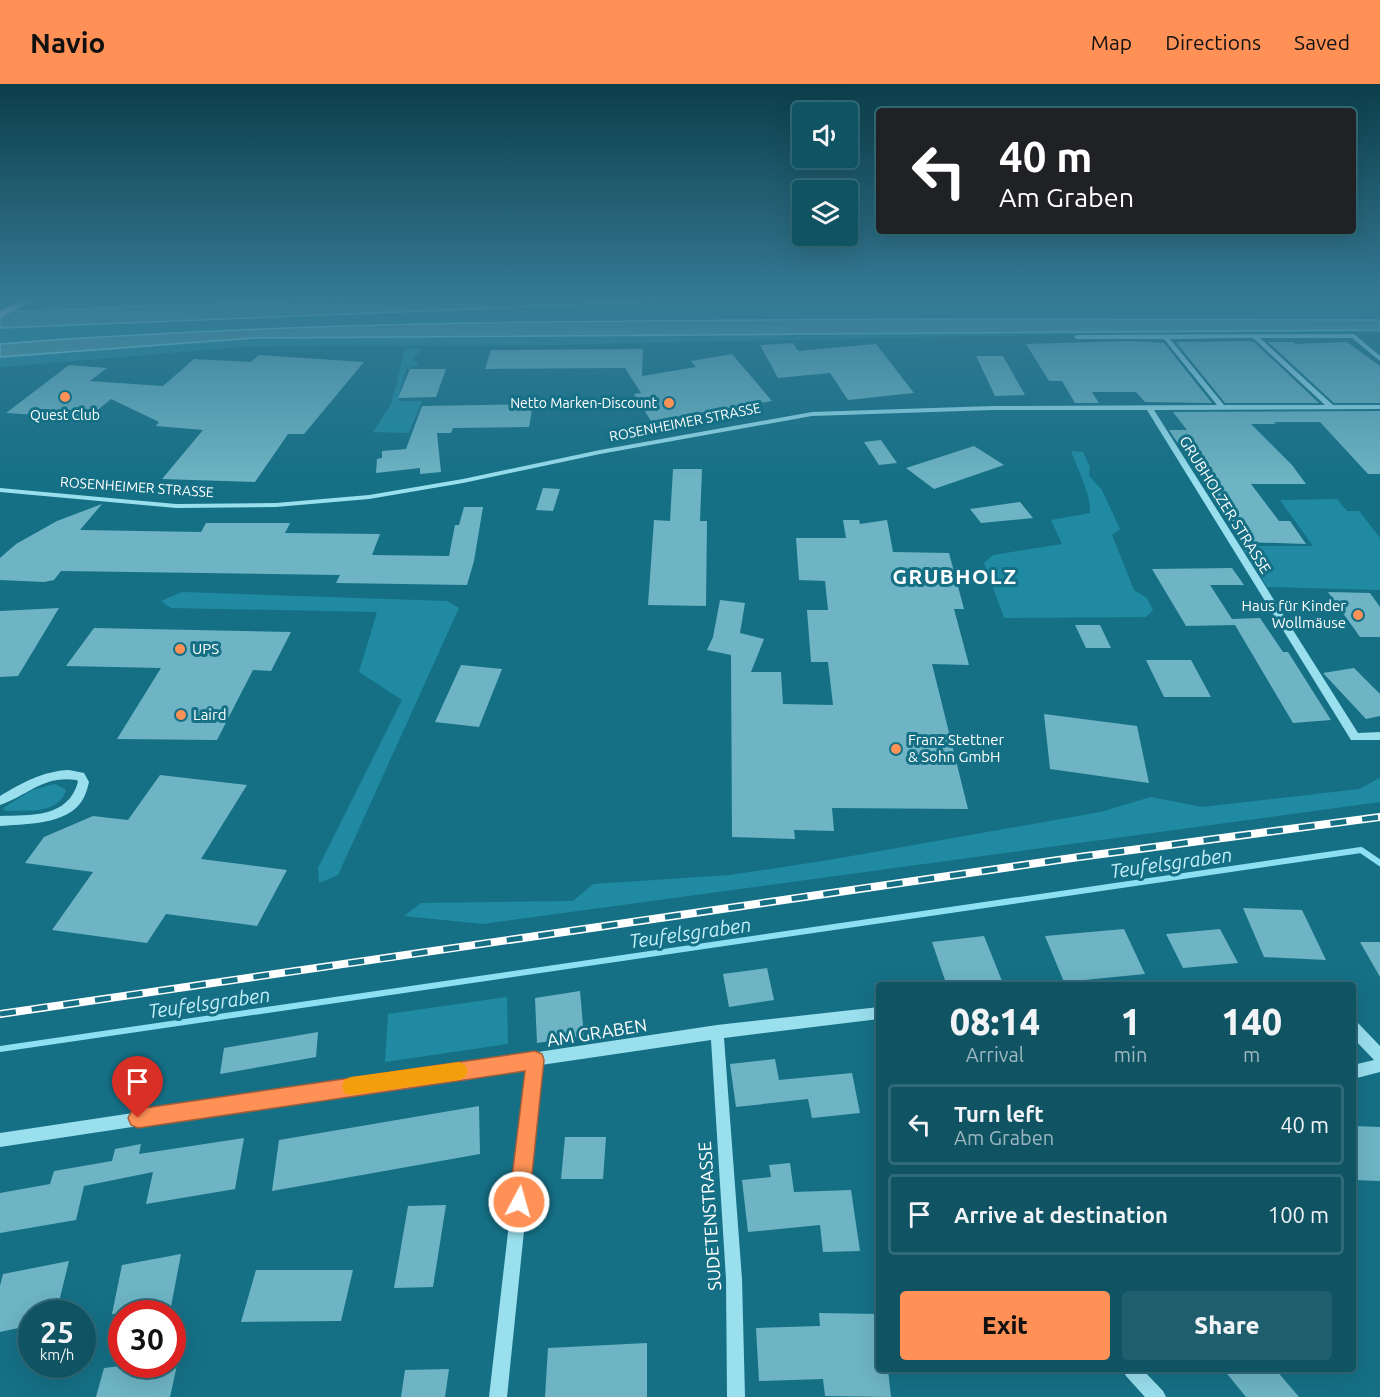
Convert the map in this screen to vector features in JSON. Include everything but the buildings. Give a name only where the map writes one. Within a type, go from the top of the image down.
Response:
[{"type":"street","points":[[1183,358],[1223,408]]},
{"type":"street","points":[[1278,358],[1331,407]]},
{"type":"street","name":"ROSENHEIMER STRASSE","points":[[0,490],[176,506],[288,505],[369,497],[452,483],[600,452],[812,414],[891,410],[1380,407]]},
{"type":"street","name":"GRUBHOLZER STRASSE","points":[[1149,408],[1355,737],[1380,736]]},
{"type":"street","points":[[0,801],[32,782],[52,774],[67,773],[80,776],[84,782],[80,797],[65,810],[40,818],[0,821]]},
{"type":"street","name":"AM GRABEN","points":[[0,1140],[717,1032],[876,1013]]},
{"type":"street","points":[[1356,1031],[1380,1056]]},
{"type":"street","name":"SUDETENSTRASSE","points":[[717,1032],[734,1279],[736,1397]]},
{"type":"street","points":[[498,1397],[535,1060]]},
{"type":"street","points":[[1356,1071],[1380,1065]]},
{"type":"street","points":[[1134,1372],[1157,1397]]},
{"type":"shaded area","points":[[0,358],[106,358],[0,367]]},
{"type":"shaded area","points":[[403,358],[413,358],[419,364],[406,370],[398,398],[400,401],[422,401],[409,433],[373,432],[391,404]]},
{"type":"shaded area","points":[[1071,451],[1083,452],[1090,467],[1089,476],[1102,490],[1120,529],[1112,535],[1134,590],[1147,598],[1153,610],[1146,617],[1004,618],[984,563],[993,555],[1062,544],[1051,520],[1090,513],[1086,490]]},
{"type":"shaded area","points":[[1337,499],[1347,511],[1359,511],[1380,538],[1380,590],[1267,587],[1241,546],[1313,546],[1280,500]]},
{"type":"shaded area","points":[[182,592],[447,601],[459,608],[338,875],[319,883],[318,868],[402,700],[359,672],[377,612],[171,608],[161,601]]},
{"type":"shaded area","points":[[1380,778],[1380,802],[483,924],[404,916],[421,903],[573,901],[593,884],[730,875],[829,860],[1100,812],[1151,797],[1202,807],[1359,789]]},
{"type":"shaded area","points":[[55,784],[66,790],[56,804],[41,810],[6,811],[3,808],[32,790]]},
{"type":"shaded area","points":[[507,997],[508,1044],[385,1062],[388,1014]]},
{"type":"waterway","name":"Teufelsgraben","points":[[0,1049],[1361,850],[1380,863]]},
{"type":"railway","points":[[0,1014],[1079,857],[1380,817]]},
{"type":"slow traffic","points":[[351,1086],[459,1071]]},
{"type":"place","name":"Quest Club","points":[[65,397]]},
{"type":"place","name":"Netto Marken-Discount","points":[[669,403]]},
{"type":"place","name":"Haus für Kinder Wollmäuse","points":[[1358,615]]},
{"type":"place","name":"UPS","points":[[180,649]]},
{"type":"place","name":"Laird","points":[[181,715]]},
{"type":"place","name":"Franz Stettner & Sohn GmbH","points":[[896,749]]},
{"type":"district","name":"GRUBHOLZ","points":[[955,577]]},
{"type":"route","points":[[138,1118],[535,1060],[519,1202]]}]
